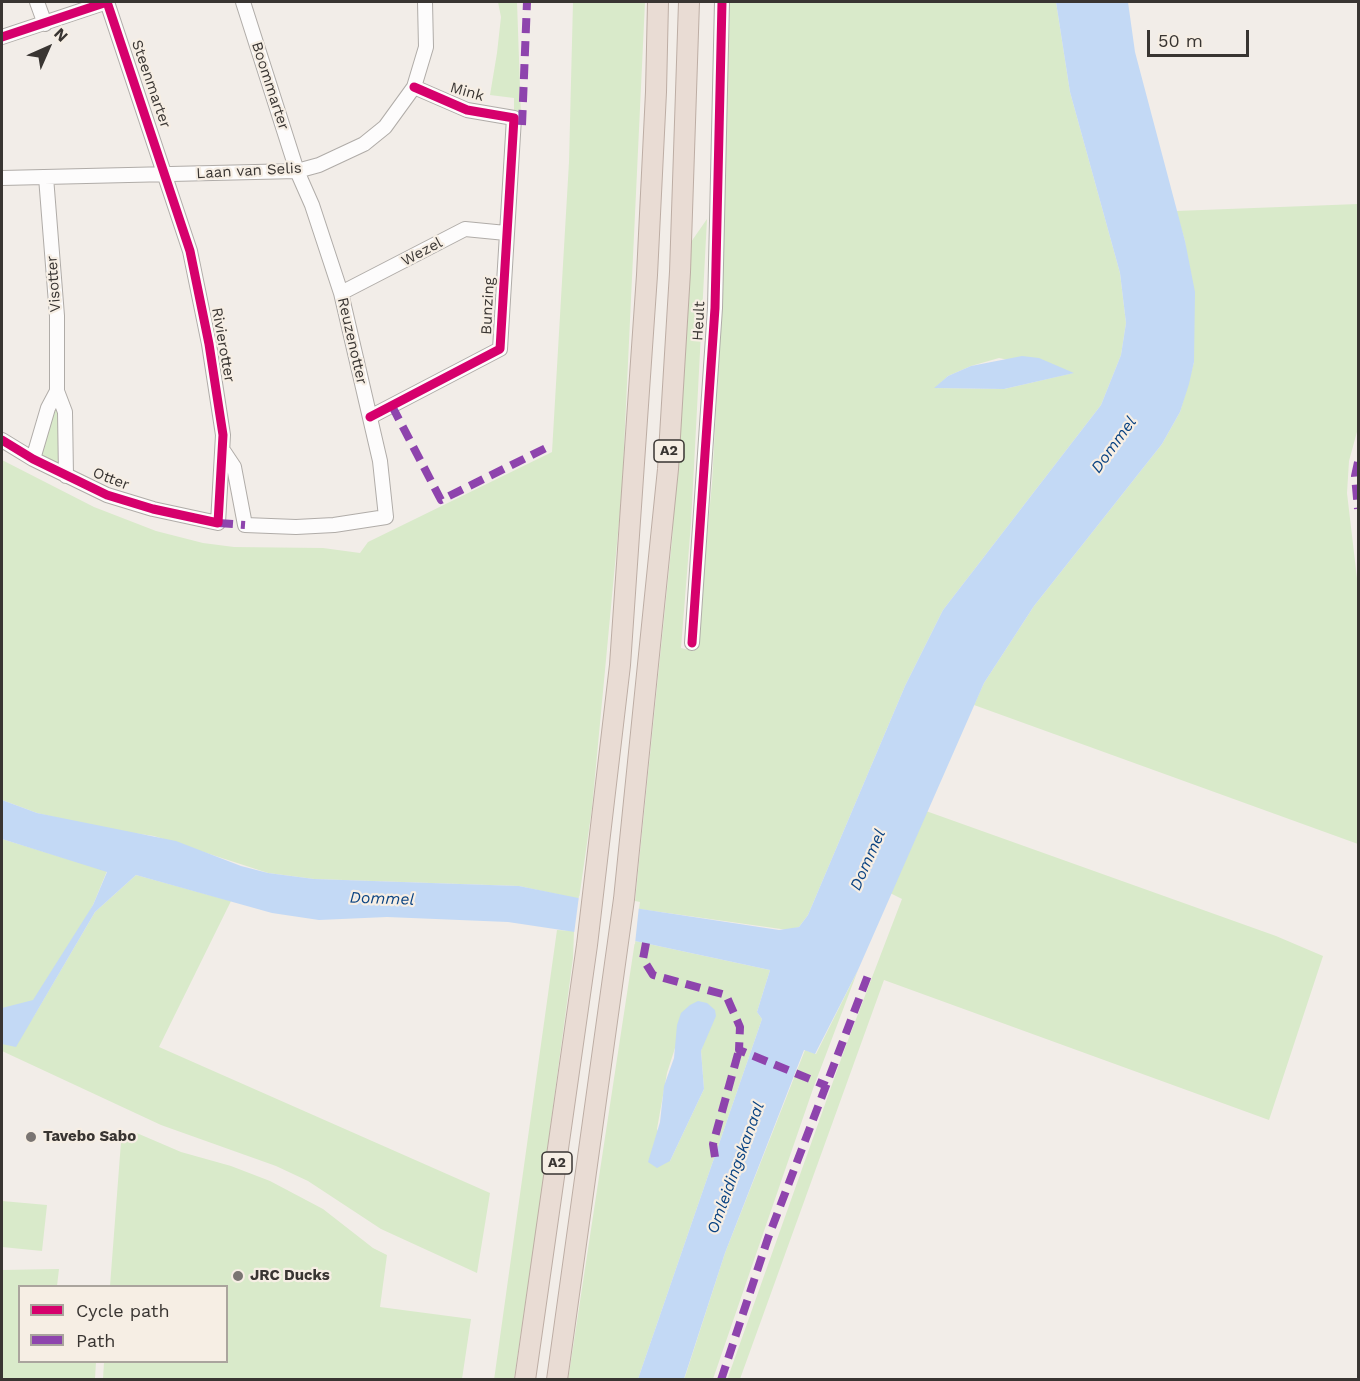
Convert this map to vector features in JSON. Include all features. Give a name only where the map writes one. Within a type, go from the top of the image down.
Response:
[{"type":"highway","name":"A2","points":[[525,1380],[594,893],[620,665],[647,275],[658,2]]},
{"type":"highway","name":"A2","points":[[557,1380],[618,951],[668,469],[680,272],[689,2]]},
{"type":"street","points":[[37,2],[45,24]]},
{"type":"street","name":"Boommarter","points":[[243,2],[297,171]]},
{"type":"street","name":"Laan van Selis","points":[[2,178],[297,171],[319,165],[364,144],[385,127],[414,87],[426,47],[425,2]]},
{"type":"street","name":"Heult","points":[[692,642],[715,308],[722,2]]},
{"type":"street","points":[[2,37],[107,3]]},
{"type":"street","name":"Steenmarter","points":[[107,3],[166,175]]},
{"type":"street","name":"Mink","points":[[414,87],[467,110],[514,118]]},
{"type":"street","name":"Bunzing","points":[[369,417],[500,349],[514,118]]},
{"type":"street","name":"Reuzenotter","points":[[245,525],[296,527],[334,525],[386,517],[380,461],[341,293],[312,205],[297,171]]},
{"type":"street","name":"Rivierotter","points":[[166,175],[195,274],[209,344],[224,453],[219,482],[218,524]]},
{"type":"street","name":"Visotter","points":[[46,177],[57,316],[57,391],[65,412],[66,476]]},
{"type":"street","name":"Wezel","points":[[341,293],[465,229],[506,233]]},
{"type":"street","name":"Visotter","points":[[33,459],[38,449],[48,408],[57,391]]},
{"type":"street","name":"Otter","points":[[2,440],[33,459],[107,495],[153,509],[218,524]]},
{"type":"street","name":"Rivierotter","points":[[224,453],[234,467],[245,525]]},
{"type":"green space","points":[[498,2],[517,2],[521,116],[514,115],[514,98],[490,95],[501,17]]},
{"type":"green space","points":[[573,2],[645,2],[622,490],[592,808],[579,899],[519,886],[314,879],[268,873],[154,836],[105,829],[37,813],[2,800],[2,460],[94,507],[156,531],[203,543],[234,547],[323,548],[360,553],[368,542],[552,452],[569,162]]},
{"type":"green space","points":[[730,2],[1056,2],[1070,92],[1120,273],[1126,323],[1121,355],[1101,405],[943,610],[905,686],[808,915],[799,927],[788,930],[639,909],[640,902],[635,901],[672,540],[691,242],[707,219],[691,523],[681,648],[694,651],[712,483],[719,356]],"holes":[[[999,358],[1073,373],[1004,389],[935,388],[948,376]]]},
{"type":"green space","points":[[1358,204],[1358,428],[1349,461],[1347,493],[1358,587],[1358,844],[974,705],[984,683],[1034,606],[1162,444],[1180,412],[1194,362],[1185,241],[1176,211]]},
{"type":"green space","points":[[59,405],[62,459],[59,465],[41,456],[52,406]]},
{"type":"green space","points":[[926,811],[1276,936],[1323,956],[1269,1120],[884,980],[740,1379],[727,1380],[845,1048],[902,899],[890,893]]},
{"type":"green space","points":[[2,839],[107,871],[93,905],[31,1021],[95,912],[136,875],[231,901],[159,1047],[490,1193],[477,1273],[381,1229],[308,1181],[276,1166],[161,1125],[2,1051]]},
{"type":"green space","points":[[557,930],[574,931],[573,958],[538,1218],[514,1379],[494,1380]]},
{"type":"green space","points":[[635,941],[770,970],[757,1012],[762,1019],[638,1379],[568,1380]],"holes":[[[703,1045],[701,1051],[704,1089],[670,1161],[657,1129],[667,1073],[675,1048]]]},
{"type":"green space","points":[[858,970],[814,1086],[713,1379],[684,1380],[725,1253],[805,1050],[816,1054]]},
{"type":"green space","points":[[132,1131],[181,1152],[231,1166],[270,1181],[323,1209],[373,1248],[387,1255],[380,1307],[471,1319],[462,1379],[103,1379],[104,1363],[228,1363],[228,1285],[110,1285],[123,1137]]},
{"type":"green space","points":[[2,1201],[47,1205],[42,1251],[2,1247]]},
{"type":"green space","points":[[59,1269],[57,1285],[18,1285],[18,1363],[96,1363],[95,1379],[2,1379],[2,1270]]},
{"type":"water","points":[[1056,2],[1128,2],[1135,52],[1185,241],[1195,292],[1194,362],[1189,384],[1180,412],[1162,444],[1034,606],[984,683],[858,970],[815,1054],[804,1050],[725,1253],[684,1379],[638,1379],[762,1019],[757,1012],[770,970],[635,941],[508,922],[387,917],[319,920],[272,913],[136,875],[95,912],[16,1047],[2,1044],[2,1008],[33,1000],[93,905],[107,872],[2,839],[2,800],[37,813],[176,841],[241,866],[268,873],[314,879],[519,886],[608,904],[779,930],[799,927],[808,915],[905,686],[943,610],[1101,405],[1121,355],[1126,323],[1120,273],[1070,92]]},
{"type":"water","points":[[1022,356],[1039,358],[1074,373],[1004,389],[934,388],[948,376],[971,366]]},
{"type":"water","points":[[698,1001],[707,1003],[715,1010],[716,1016],[701,1051],[704,1089],[670,1161],[657,1168],[648,1162],[660,1122],[664,1086],[674,1058],[677,1025],[681,1013]]},
{"type":"pier","points":[[579,896],[639,906],[635,944],[574,934]]},
{"type":"marked path","points":[[522,125],[527,2]]},
{"type":"marked path","points":[[392,406],[441,500],[548,447]]},
{"type":"marked path","points":[[1358,462],[1355,476],[1358,509]]},
{"type":"marked path","points":[[218,523],[245,525]]},
{"type":"marked path","points":[[646,943],[643,959],[653,975],[726,995],[740,1027],[739,1050],[827,1086]]},
{"type":"marked path","points":[[721,1380],[768,1238],[870,970]]},
{"type":"marked path","points":[[715,1157],[713,1144],[739,1050]]},
{"type":"cycle path","points":[[2,37],[107,2],[190,251],[209,344],[223,435],[218,523],[153,509],[107,495],[33,459],[2,440]]},
{"type":"cycle path","points":[[692,643],[715,308],[722,2]]},
{"type":"cycle path","points":[[370,417],[500,349],[514,118],[467,110],[414,87]]},
{"type":"place","name":"Tavebo Sabo","points":[[31,1137]]},
{"type":"place","name":"JRC Ducks","points":[[238,1276]]},
{"type":"water label","name":"Dommel","points":[[1114,445]]},
{"type":"water label","name":"Dommel","points":[[868,860]]},
{"type":"water label","name":"Dommel","points":[[382,899]]},
{"type":"water label","name":"Omleidingskanaal","points":[[736,1168]]}]
